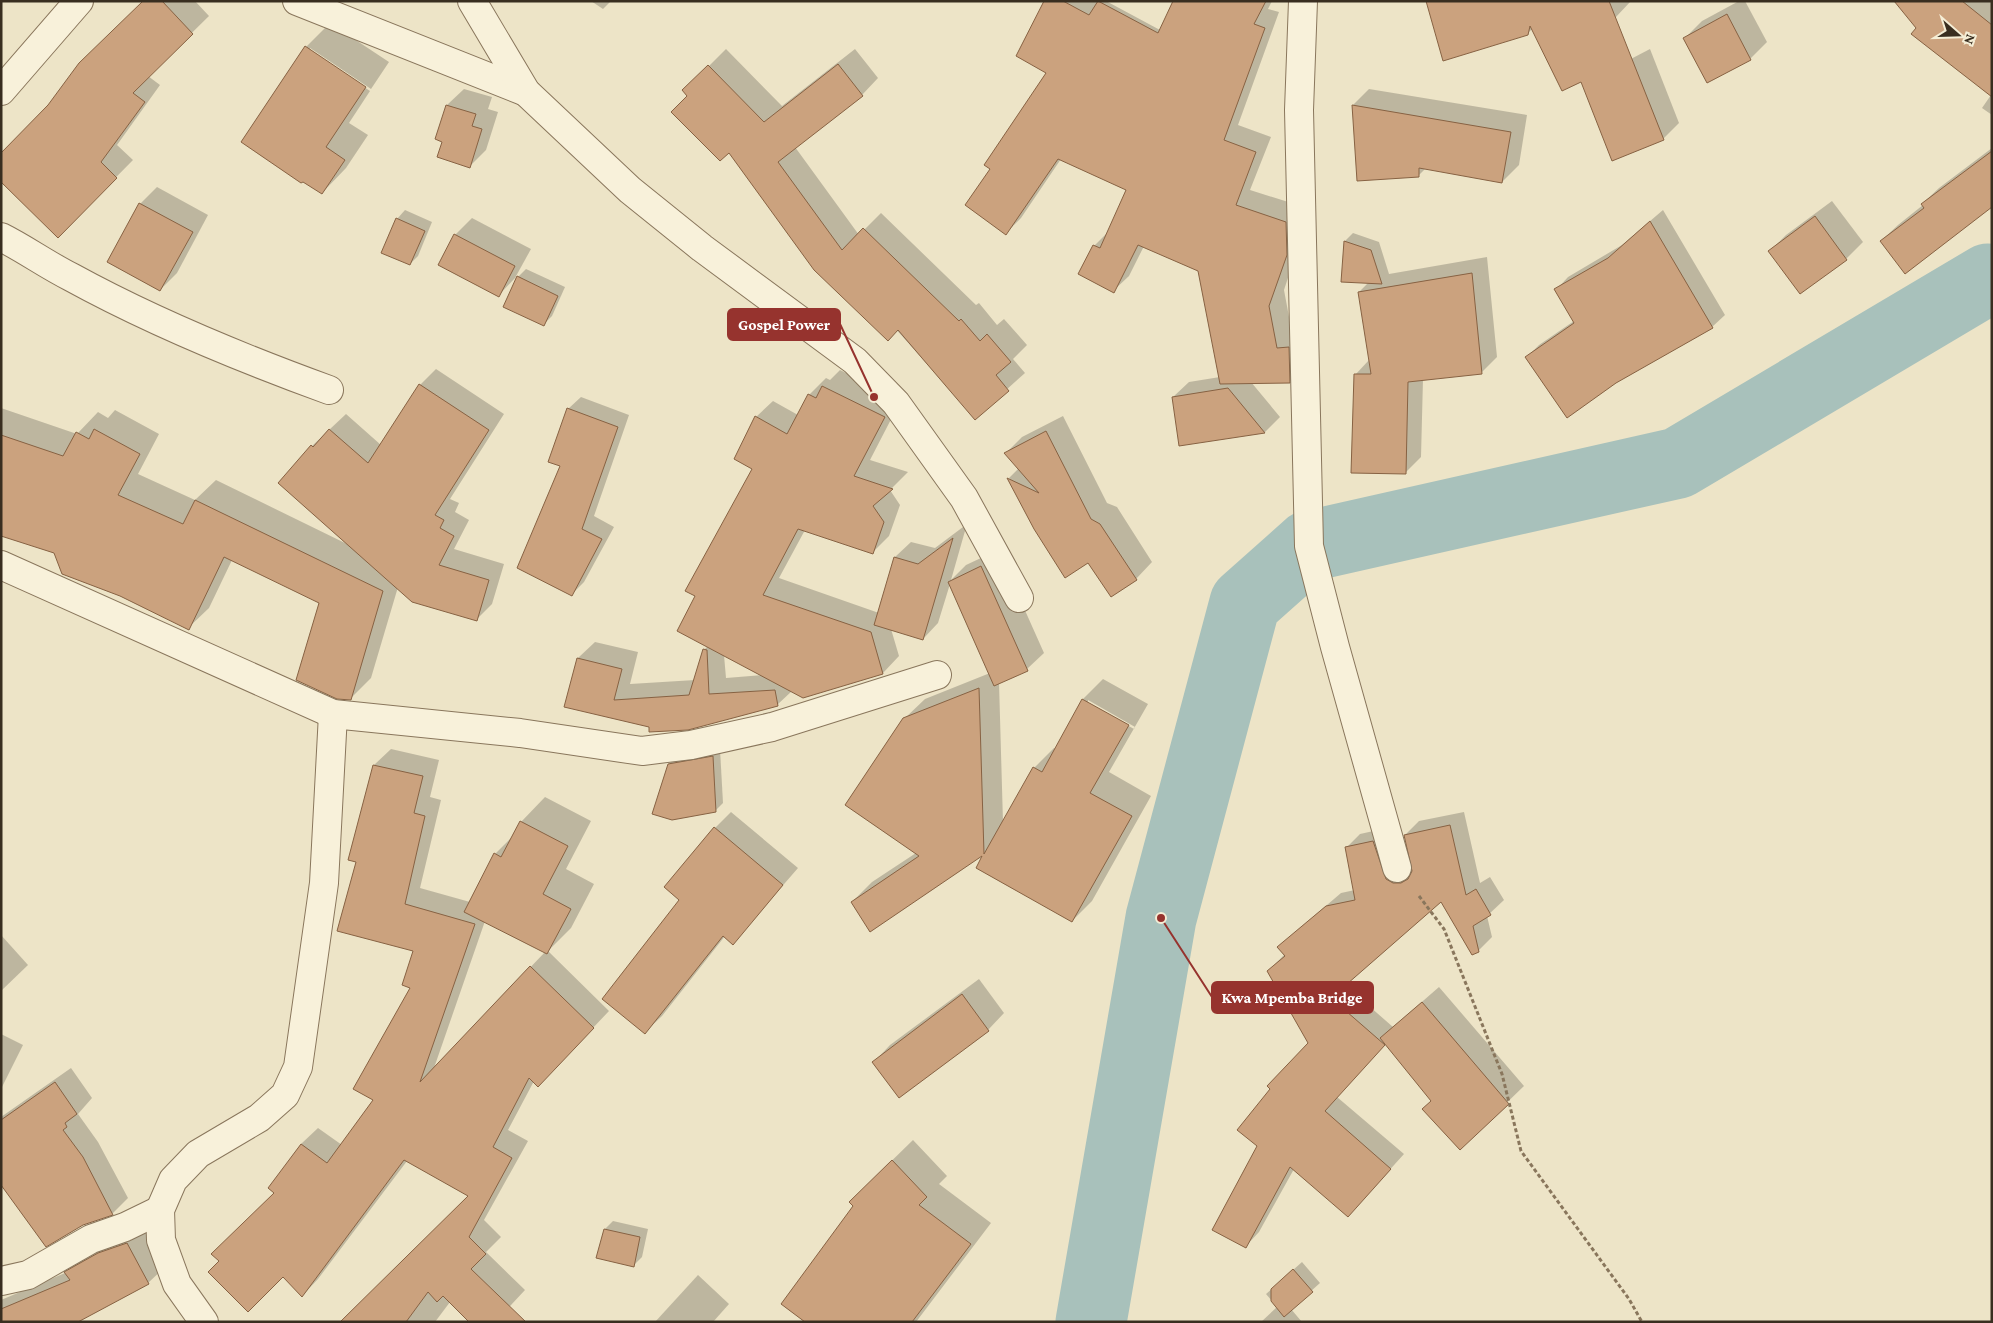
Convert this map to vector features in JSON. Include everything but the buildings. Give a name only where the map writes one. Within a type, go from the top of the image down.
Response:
[{"type":"street","points":[[1,91],[79,1]]},
{"type":"street","points":[[296,1],[526,92]]},
{"type":"street","points":[[472,1],[526,92],[630,190],[702,248],[855,361],[896,403],[964,498],[1019,598]]},
{"type":"street","points":[[1303,1],[1299,110],[1309,546],[1335,647],[1397,868]]},
{"type":"street","points":[[1,237],[70,277],[149,316],[262,366],[329,390]]},
{"type":"street","points":[[1,565],[333,714],[520,733],[642,751],[691,745],[772,727],[937,675]]},
{"type":"street","points":[[204,1322],[177,1284],[161,1240],[160,1210],[173,1180],[198,1154],[259,1118],[285,1095],[298,1067],[324,883],[333,714]]},
{"type":"street","points":[[1,1282],[28,1275],[92,1239],[125,1227],[160,1210]]},
{"type":"path","points":[[1397,868],[1444,929],[1502,1074],[1520,1151],[1629,1299],[1642,1322]]},
{"type":"waterway","points":[[1091,1322],[1161,918],[1245,603],[1309,546],[1678,463],[1988,279],[1992,280]]},
{"type":"place","name":"Gospel Power","points":[[874,397]]},
{"type":"place","name":"Kwa Mpemba Bridge","points":[[1161,918]]}]
